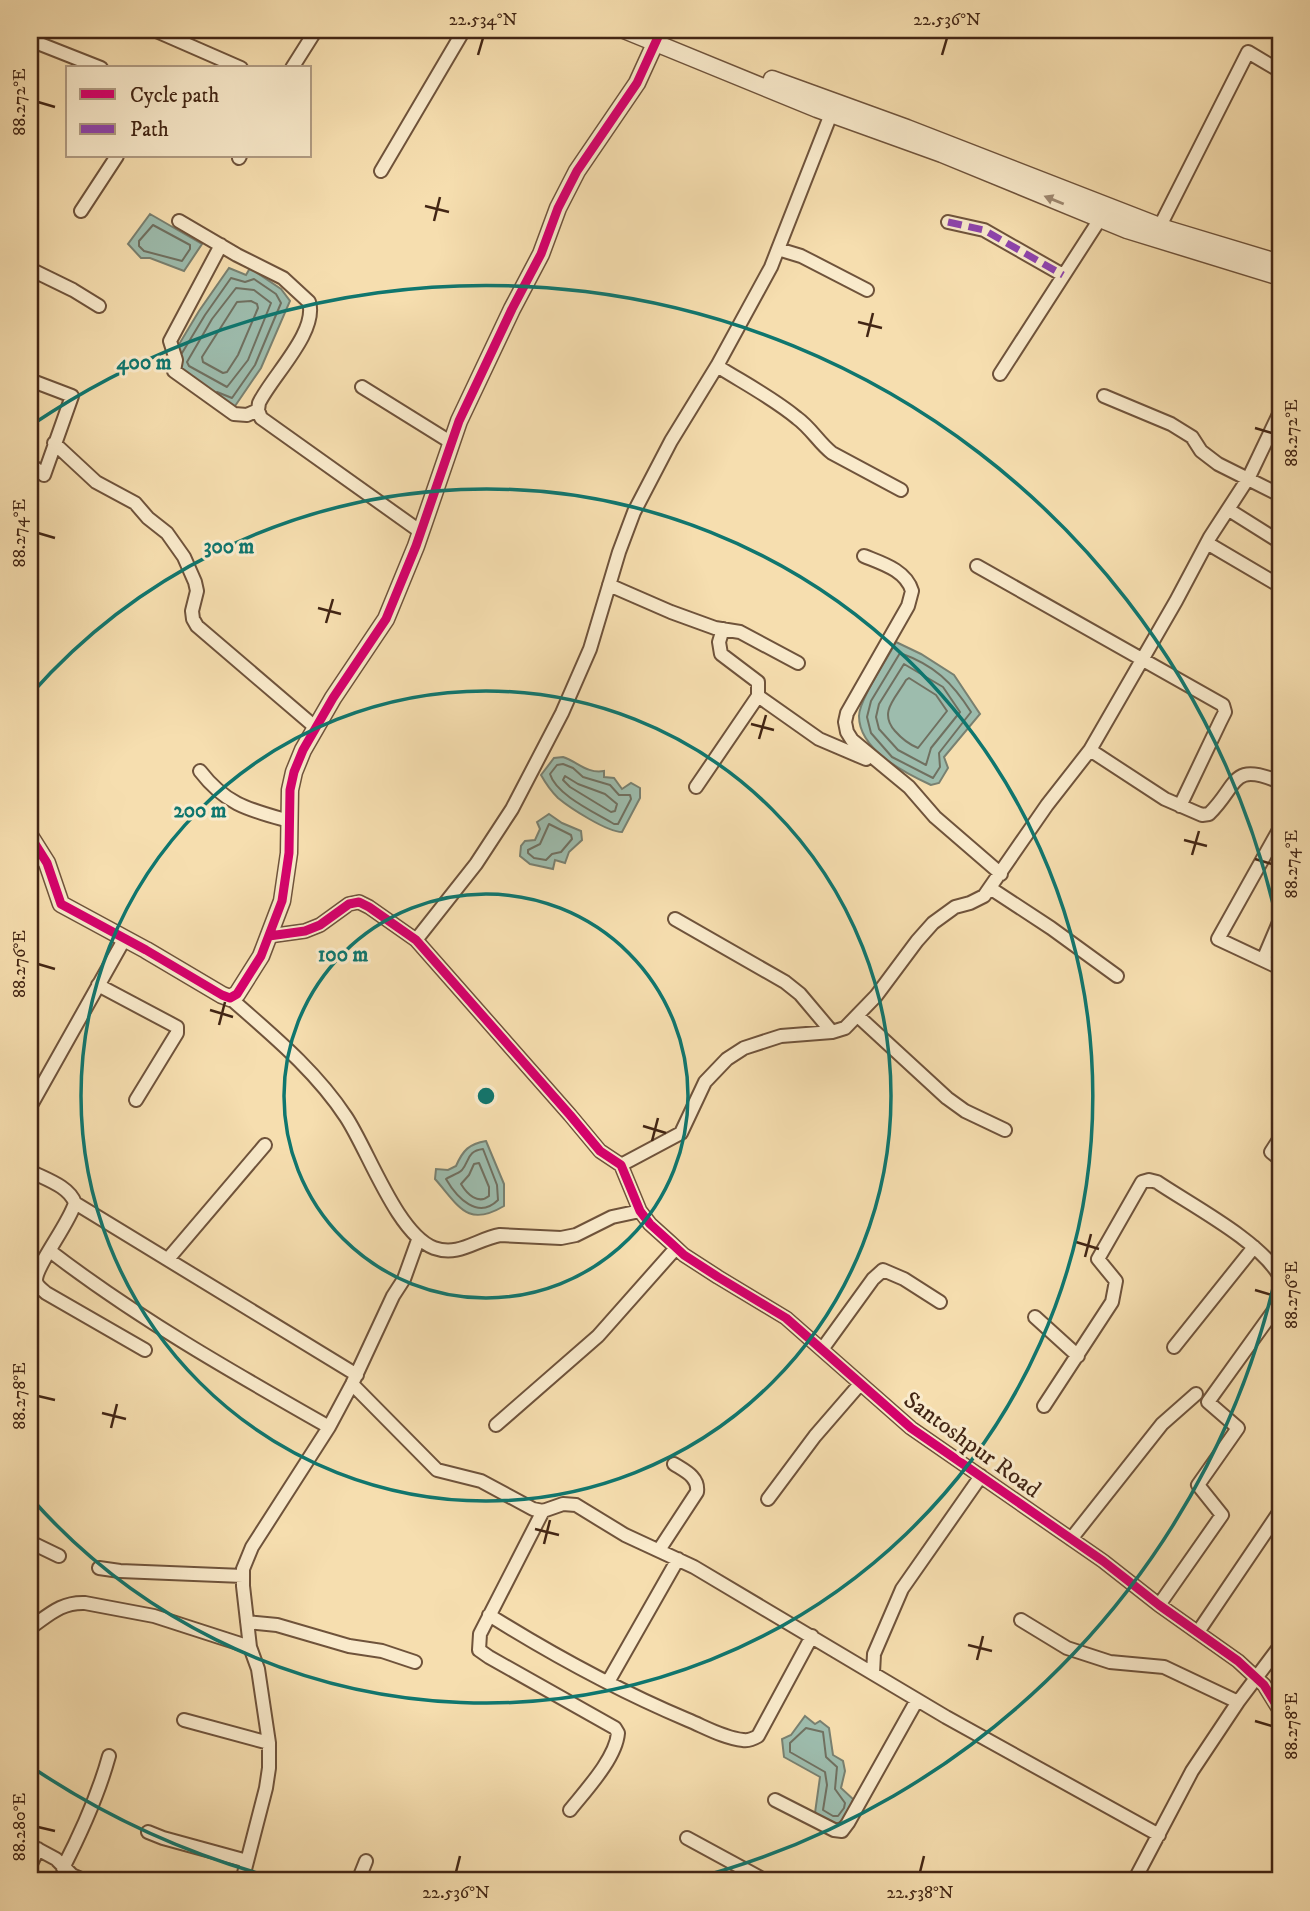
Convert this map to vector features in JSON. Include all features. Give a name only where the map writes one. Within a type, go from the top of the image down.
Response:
[{"type":"street","points":[[154,30],[236,66]]},
{"type":"street","points":[[293,66],[316,30]]},
{"type":"street","points":[[381,171],[464,30]]},
{"type":"street","points":[[624,30],[654,35],[907,128],[1160,226],[1280,263]]},
{"type":"street","points":[[654,35],[831,114],[942,154],[1127,230],[1280,278]]},
{"type":"street","points":[[230,999],[237,994],[261,956],[282,901],[289,853],[294,772],[315,727],[386,618],[476,385],[541,254],[577,171],[638,83],[654,35]]},
{"type":"street","points":[[30,40],[96,66]]},
{"type":"street","points":[[1160,226],[1248,52],[1280,71]]},
{"type":"street","points":[[416,940],[476,864],[512,809],[575,684],[590,649],[634,512],[671,441],[717,366],[771,267],[831,114]]},
{"type":"street","points":[[81,211],[116,158]]},
{"type":"street","points":[[1000,374],[1100,219]]},
{"type":"street","points":[[179,221],[283,278],[302,293],[311,308],[309,319],[297,344],[264,392],[258,410],[261,418],[421,532]]},
{"type":"street","points":[[948,222],[984,230],[1063,275]]},
{"type":"street","points":[[221,246],[170,341],[176,360],[174,371],[234,414],[247,415],[258,410]]},
{"type":"street","points":[[778,249],[801,256],[867,289]]},
{"type":"street","points":[[30,269],[99,306]]},
{"type":"street","points":[[717,366],[795,416],[810,428],[823,446],[832,453],[901,490]]},
{"type":"street","points":[[30,380],[72,396],[44,475],[30,464]]},
{"type":"street","points":[[362,387],[452,443]]},
{"type":"street","points":[[1104,396],[1171,424],[1192,437],[1201,451],[1218,464],[1280,495]]},
{"type":"street","points":[[621,1165],[681,1133],[705,1082],[727,1059],[744,1048],[781,1036],[832,1032],[845,1028],[859,1017],[933,923],[955,907],[984,896],[1047,805],[1090,750],[1207,543],[1249,478],[1280,412]]},
{"type":"street","points":[[54,443],[96,482],[135,503],[167,533],[184,557],[195,582],[197,591],[192,611],[197,626],[315,727]]},
{"type":"street","points":[[1229,510],[1280,542]]},
{"type":"street","points":[[1207,543],[1280,586]]},
{"type":"street","points":[[864,556],[891,567],[904,578],[912,591],[908,606],[847,713],[847,732],[878,764],[909,787],[935,817],[1001,874]]},
{"type":"street","points":[[977,566],[1223,705],[1225,712],[1180,806]]},
{"type":"street","points":[[609,585],[715,628],[753,637],[797,663]]},
{"type":"street","points":[[696,787],[758,696],[758,682],[721,654],[719,642],[723,629]]},
{"type":"street","points":[[758,696],[819,738],[878,764]]},
{"type":"street","points":[[1090,750],[1165,799],[1196,813],[1209,814],[1240,776],[1248,773],[1258,773],[1280,782]]},
{"type":"street","points":[[200,771],[212,786],[239,806],[289,821]]},
{"type":"street","points":[[1280,828],[1218,939],[1280,968]]},
{"type":"street","points":[[30,836],[47,863],[61,904],[230,999],[301,1062],[346,1117],[377,1177],[418,1240],[451,1251],[500,1235],[561,1238],[592,1228],[612,1217],[640,1211],[621,1165],[600,1151],[416,940],[369,906],[359,902],[349,904],[320,925],[304,931],[269,936]]},
{"type":"street","points":[[990,888],[1117,976]]},
{"type":"street","points":[[676,919],[785,982],[800,994],[832,1032]]},
{"type":"street","points":[[1263,960],[1280,920]]},
{"type":"street","points":[[30,1107],[125,938]]},
{"type":"street","points":[[98,985],[177,1027],[177,1032],[136,1100]]},
{"type":"street","points":[[859,1017],[947,1098],[965,1111],[1005,1130]]},
{"type":"street","points":[[1280,1138],[1271,1152],[1280,1159]]},
{"type":"street","points":[[169,1259],[265,1145]]},
{"type":"street","points":[[30,1171],[62,1188],[72,1195],[75,1203],[169,1259],[355,1380],[437,1469],[481,1481],[533,1509],[543,1510],[563,1504],[576,1505],[625,1535],[678,1559],[917,1700],[1158,1835]]},
{"type":"street","points":[[1044,1406],[1112,1301],[1116,1288],[1114,1275],[1100,1264],[1098,1259],[1142,1182],[1157,1182],[1254,1247],[1276,1269],[1280,1277]]},
{"type":"street","points":[[75,1203],[38,1271],[38,1286],[145,1350]]},
{"type":"street","name":"Santoshpur Road","points":[[640,1211],[676,1248],[786,1318],[911,1428],[1103,1561],[1256,1676],[1279,1707]]},
{"type":"street","points":[[242,1881],[266,1788],[269,1742],[258,1669],[250,1647],[243,1569],[251,1547],[329,1427],[355,1380],[393,1296],[404,1279],[418,1240]]},
{"type":"street","points":[[1174,1347],[1254,1247]]},
{"type":"street","points":[[496,1426],[598,1336],[676,1248]]},
{"type":"street","points":[[50,1251],[105,1292],[329,1427]]},
{"type":"street","points":[[823,1348],[873,1279],[883,1270],[904,1279],[940,1302]]},
{"type":"street","points":[[1159,1605],[1222,1515],[1198,1485],[1238,1428],[1208,1402],[1280,1302]]},
{"type":"street","points":[[1035,1317],[1078,1356]]},
{"type":"street","points":[[768,1499],[815,1436],[860,1384]]},
{"type":"street","points":[[1071,1539],[1162,1424],[1196,1394]]},
{"type":"street","points":[[659,1550],[697,1492],[696,1479],[674,1464]]},
{"type":"street","points":[[873,1673],[874,1654],[902,1589],[981,1476]]},
{"type":"street","points":[[543,1510],[480,1634],[480,1650],[615,1728],[618,1733],[614,1749],[570,1810]]},
{"type":"street","points":[[1198,1632],[1280,1511]]},
{"type":"street","points":[[30,1542],[59,1556]]},
{"type":"street","points":[[608,1682],[678,1559]]},
{"type":"street","points":[[99,1568],[243,1576]]},
{"type":"street","points":[[30,1628],[57,1608],[85,1603],[154,1616],[250,1647]]},
{"type":"street","points":[[489,1615],[547,1651],[668,1712],[727,1736],[745,1740],[753,1740],[758,1736],[812,1636]]},
{"type":"street","points":[[1021,1620],[1075,1651],[1110,1662],[1164,1667],[1238,1702]]},
{"type":"street","points":[[247,1622],[277,1625],[415,1662]]},
{"type":"street","points":[[1133,1881],[1192,1771],[1256,1676],[1280,1646]]},
{"type":"street","points":[[775,1800],[834,1830],[842,1831],[917,1700]]},
{"type":"street","points":[[184,1720],[269,1742]]},
{"type":"street","points":[[63,1873],[86,1824],[109,1756]]},
{"type":"street","points":[[148,1832],[247,1861]]},
{"type":"street","points":[[687,1838],[766,1881]]},
{"type":"street","points":[[30,1866],[34,1847],[55,1859],[63,1873],[86,1881]]},
{"type":"street","points":[[358,1881],[366,1861]]},
{"type":"water","points":[[150,214],[202,244],[184,271],[150,258],[141,258],[128,244]]},
{"type":"water","points":[[229,268],[246,275],[250,268],[281,289],[290,301],[261,368],[233,409],[179,378],[166,366]]},
{"type":"water","points":[[896,642],[954,675],[980,714],[944,757],[948,768],[939,783],[931,785],[885,759],[875,750],[861,728],[860,709]]},
{"type":"water","points":[[563,757],[588,769],[604,771],[604,777],[614,778],[622,789],[631,783],[640,788],[640,798],[622,832],[589,819],[558,798],[551,790],[541,775],[554,758]]},
{"type":"water","points":[[549,814],[581,831],[582,840],[569,852],[565,863],[555,860],[553,869],[530,864],[520,856],[521,846],[525,841],[535,840],[540,829],[537,822]]},
{"type":"water","points":[[486,1141],[504,1184],[504,1206],[481,1215],[472,1214],[458,1205],[435,1179],[436,1169],[448,1170],[456,1166],[467,1149]]},
{"type":"water","points":[[805,1716],[815,1724],[820,1721],[829,1728],[833,1755],[843,1761],[845,1771],[841,1788],[853,1799],[848,1814],[840,1823],[828,1822],[815,1813],[820,1777],[784,1757],[782,1739],[791,1735]]},
{"type":"marked path","points":[[948,222],[984,230],[1063,275]]},
{"type":"cycle path","points":[[30,836],[47,863],[61,904],[222,995],[230,998],[237,994],[261,956],[282,901],[289,853],[290,790],[303,750],[333,698],[386,619],[416,546],[459,421],[541,254],[558,208],[577,171],[637,83],[658,37]]},
{"type":"cycle path","points":[[269,936],[305,931],[320,925],[349,904],[359,902],[416,940],[600,1151],[621,1165],[640,1211],[650,1224],[684,1255],[786,1318],[911,1428],[1103,1561],[1238,1661],[1264,1685],[1280,1711]]}]
